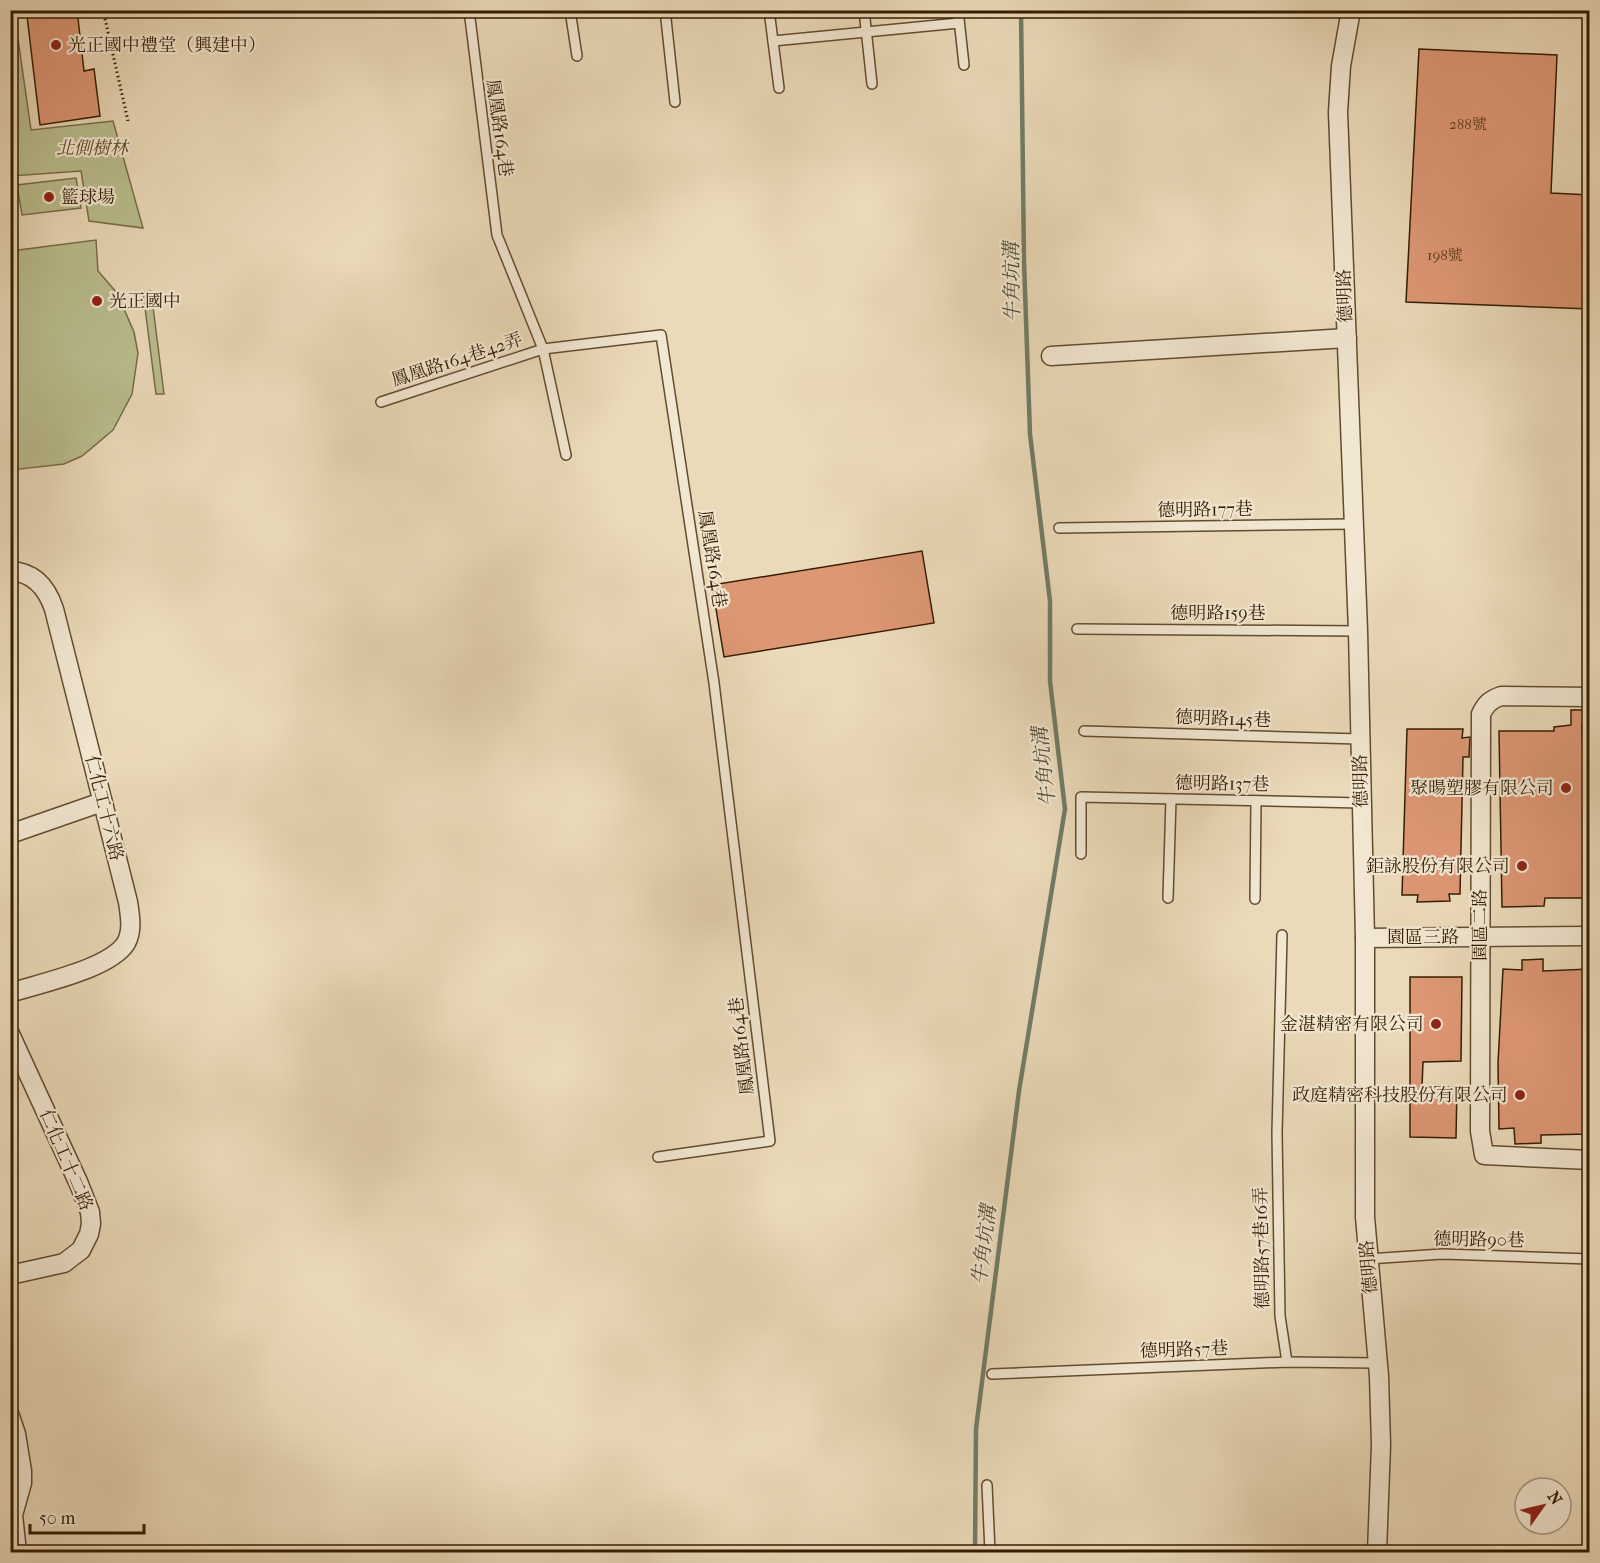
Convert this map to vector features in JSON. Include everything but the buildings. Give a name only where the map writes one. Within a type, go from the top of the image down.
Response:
[{"type":"street","name":"德明路","points":[[1351,10],[1341,66],[1338,112],[1352,524],[1358,631],[1365,938],[1365,1217],[1377,1363],[1380,1457],[1377,1552]]},
{"type":"street","points":[[1051,356],[1347,338]]},
{"type":"street","name":"仁化工十六路","points":[[10,571],[21,572],[36,580],[51,600],[129,908],[131,927],[128,938],[111,958],[10,993]]},
{"type":"street","name":"園區二路","points":[[1590,697],[1511,696],[1492,699],[1481,714],[1480,937],[1480,1131],[1484,1155],[1590,1160]]},
{"type":"street","points":[[10,834],[102,802]]},
{"type":"street","name":"園區三路","points":[[1365,938],[1590,936]]},
{"type":"street","name":"仁化工十二路","points":[[10,1034],[85,1200],[91,1224],[81,1250],[64,1263],[10,1275]]},
{"type":"street","points":[[10,1416],[16,1434],[22,1471],[22,1483],[12,1516],[17,1552]]},
{"type":"lane","name":"鳳凰路164巷","points":[[469,10],[497,235],[543,349],[661,335],[714,683],[770,1141],[658,1158]]},
{"type":"lane","points":[[570,10],[577,56]]},
{"type":"lane","points":[[665,10],[675,102]]},
{"type":"lane","points":[[769,10],[779,88]]},
{"type":"lane","points":[[864,10],[872,84]]},
{"type":"lane","points":[[958,10],[964,65]]},
{"type":"lane","points":[[773,41],[960,23]]},
{"type":"lane","name":"鳳凰路164巷42弄","points":[[381,402],[543,349]]},
{"type":"lane","points":[[543,349],[566,454]]},
{"type":"lane","name":"德明路177巷","points":[[1059,528],[1352,524]]},
{"type":"lane","name":"德明路159巷","points":[[1077,629],[1358,631]]},
{"type":"lane","name":"德明路145巷","points":[[1084,731],[1360,739]]},
{"type":"lane","name":"德明路137巷","points":[[1081,854],[1082,797],[1362,803]]},
{"type":"lane","points":[[1168,898],[1171,799]]},
{"type":"lane","points":[[1255,899],[1256,801]]},
{"type":"lane","name":"德明路57巷16弄","points":[[1282,935],[1277,1133],[1280,1316],[1287,1362]]},
{"type":"lane","name":"德明路90巷","points":[[1368,1259],[1442,1254],[1590,1258]]},
{"type":"lane","name":"德明路57巷","points":[[992,1374],[1287,1362],[1377,1363]]},
{"type":"lane","points":[[987,1485],[990,1552]]},
{"type":"path","points":[[103,10],[128,121]]},
{"type":"green space","name":"北側樹林","points":[[10,11],[14,11],[31,130],[113,121],[143,228],[89,221],[81,171],[11,176]]},
{"type":"green space","name":"籃球場","points":[[76,178],[81,208],[22,215],[17,185]]},
{"type":"green space","points":[[96,240],[98,271],[117,293],[134,332],[138,353],[132,394],[113,430],[82,456],[64,464],[11,470],[11,251]]},
{"type":"green space","points":[[151,291],[164,394],[156,394],[143,292]]},
{"type":"waterway","name":"牛角坑溝","points":[[975,1552],[976,1429],[1019,1091],[1065,809],[1050,681],[1050,601],[1030,434],[1024,262],[1021,10]]},
{"type":"place","name":"光正國中禮堂（興建中）","points":[[56,45]]},
{"type":"place","name":"籃球場","points":[[49,197]]},
{"type":"place","name":"光正國中","points":[[97,301]]},
{"type":"place","name":"聚暘塑膠有限公司","points":[[1566,788]]},
{"type":"place","name":"鉅詠股份有限公司","points":[[1522,866]]},
{"type":"place","name":"金湛精密有限公司","points":[[1436,1024]]},
{"type":"place","name":"政庭精密科技股份有限公司","points":[[1520,1095]]}]
